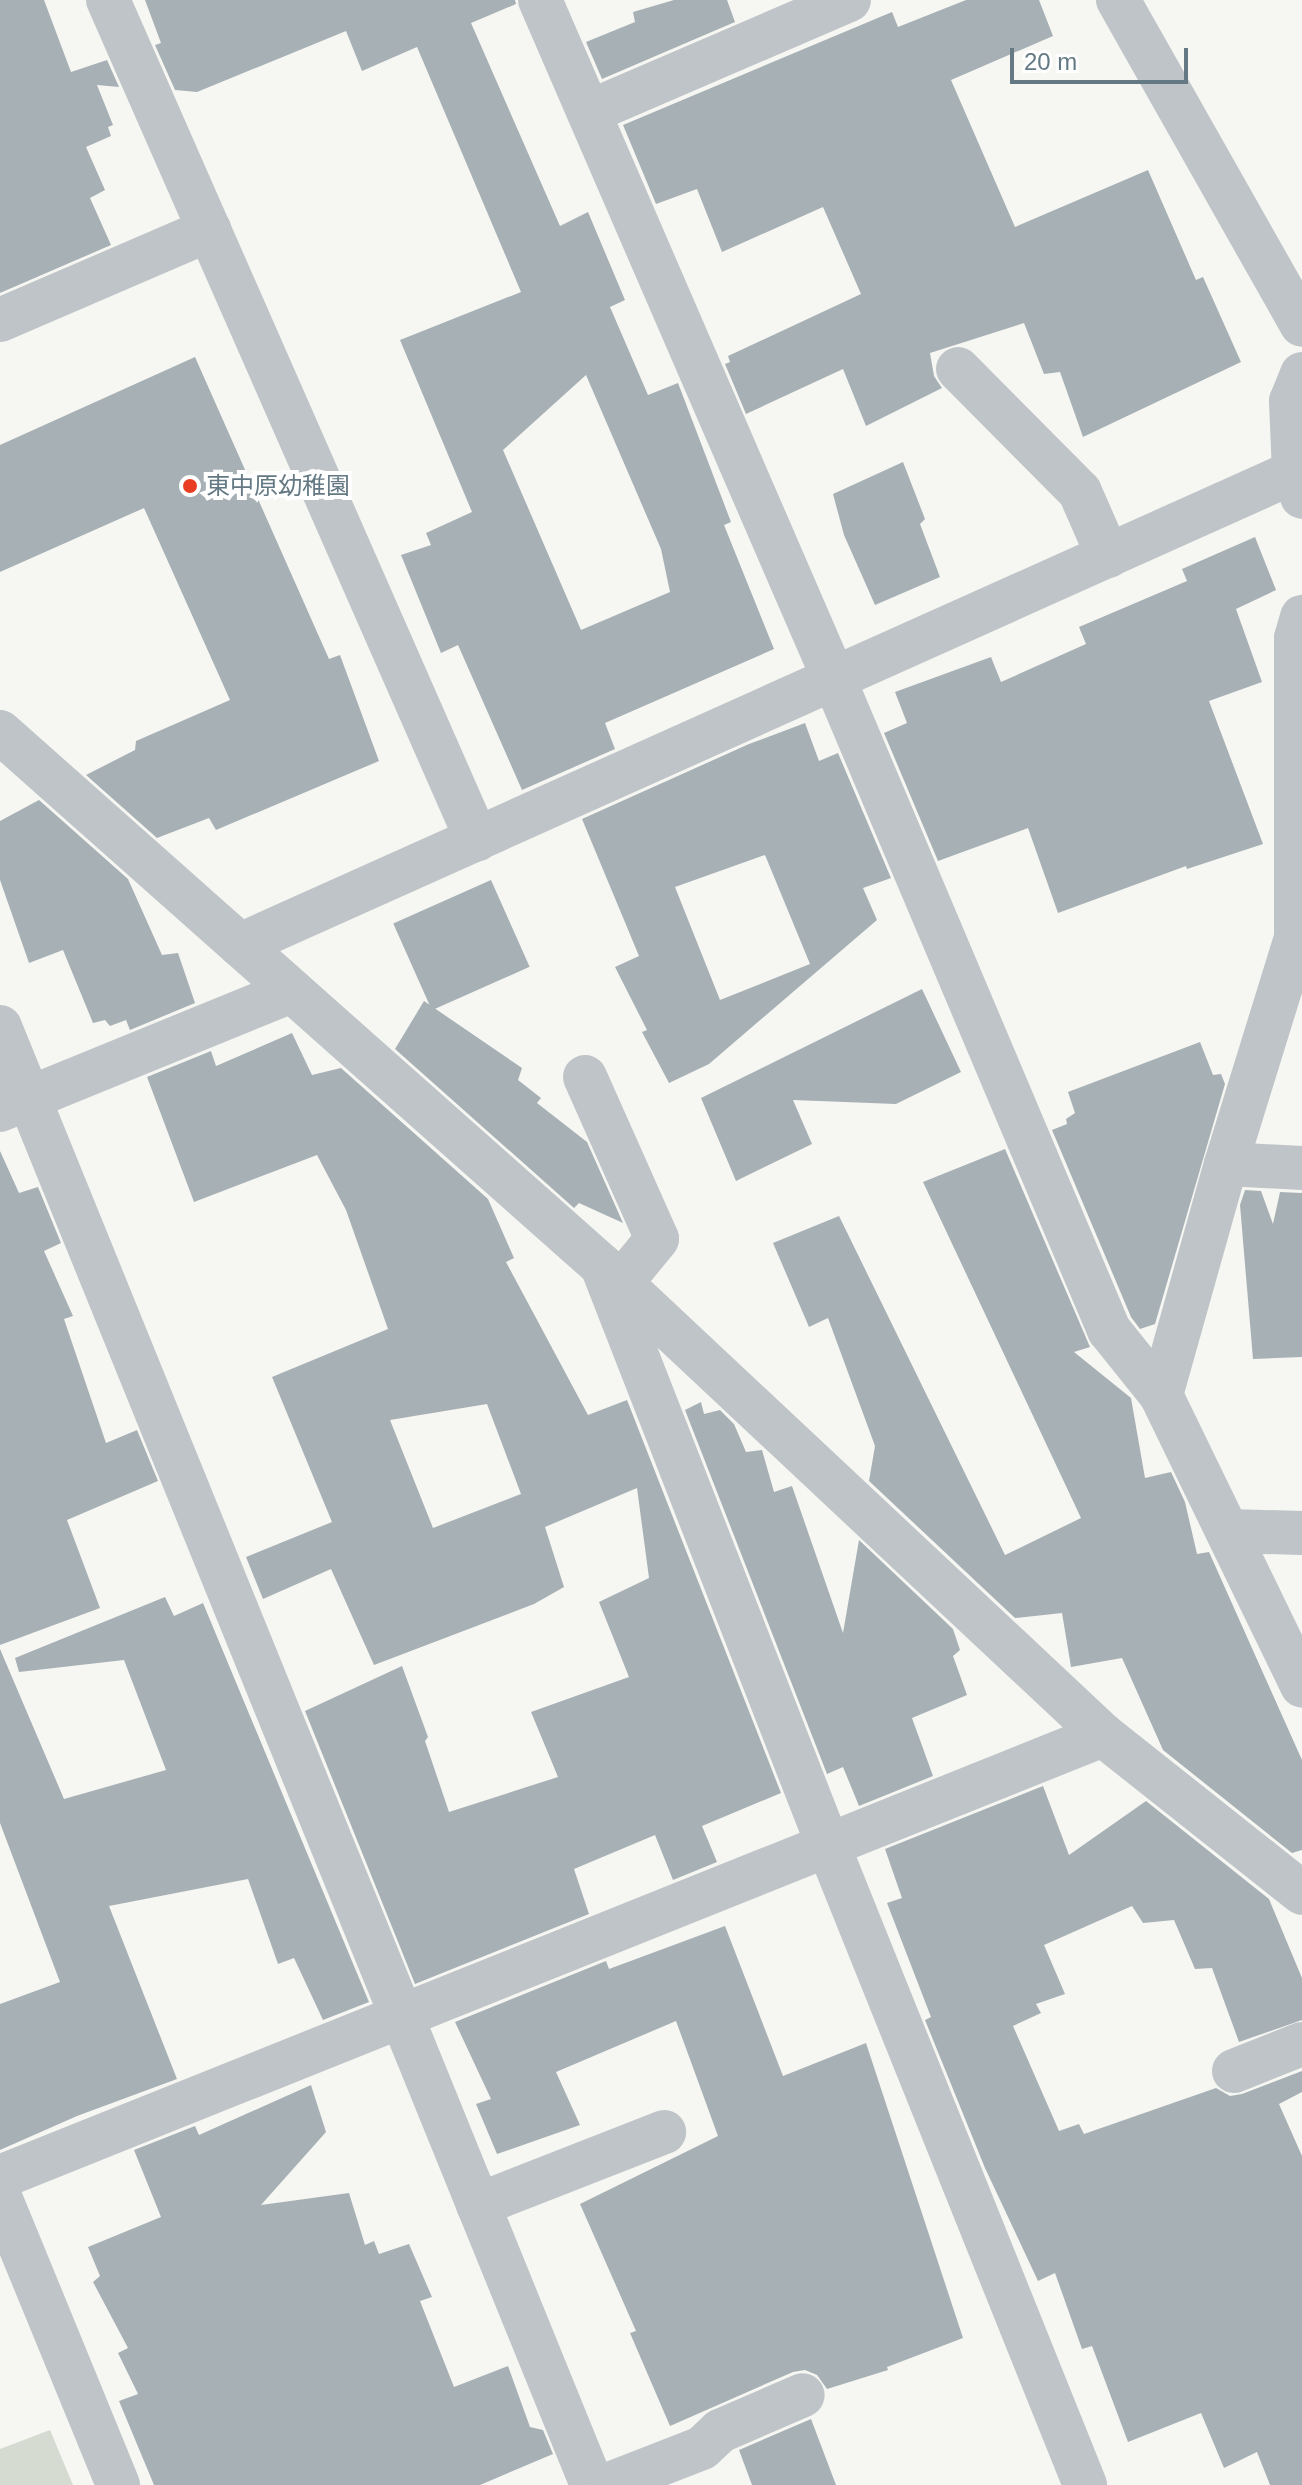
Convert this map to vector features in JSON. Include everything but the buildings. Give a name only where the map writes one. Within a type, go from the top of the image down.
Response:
[{"type":"street","points":[[108,0],[477,840]]},
{"type":"street","points":[[540,0],[834,679],[1109,1330],[1161,1395],[1302,1686]]},
{"type":"street","points":[[589,112],[849,0]]},
{"type":"street","points":[[1118,0],[1302,325]]},
{"type":"street","points":[[0,320],[209,230]]},
{"type":"street","points":[[958,369],[1080,492],[1108,556]]},
{"type":"street","points":[[240,945],[1108,556],[1298,484],[1291,401],[1302,374]]},
{"type":"street","points":[[1161,1395],[1226,1164],[1296,938],[1296,638],[1302,617]]},
{"type":"street","points":[[0,732],[611,1275],[1103,1735],[1302,1893]]},
{"type":"street","points":[[14,1104],[292,991]]},
{"type":"street","points":[[0,1027],[14,1104],[401,2017],[592,2485]]},
{"type":"street","points":[[585,1077],[657,1239],[611,1275]]},
{"type":"street","points":[[1226,1164],[1302,1168]]},
{"type":"street","points":[[611,1275],[828,1845],[1085,2485]]},
{"type":"street","points":[[1228,1531],[1302,1533]]},
{"type":"street","points":[[0,2177],[1103,1735]]},
{"type":"street","points":[[1234,2071],[1302,2044]]},
{"type":"street","points":[[478,2205],[664,2132]]},
{"type":"street","points":[[0,2197],[118,2485]]},
{"type":"street","points":[[607,2485],[702,2448],[720,2431],[803,2395]]},
{"type":"shaded area","points":[[50,2430],[73,2485],[0,2485],[0,2449]]},
{"type":"place","name":"東中原幼稚園","points":[[190,486]]}]
